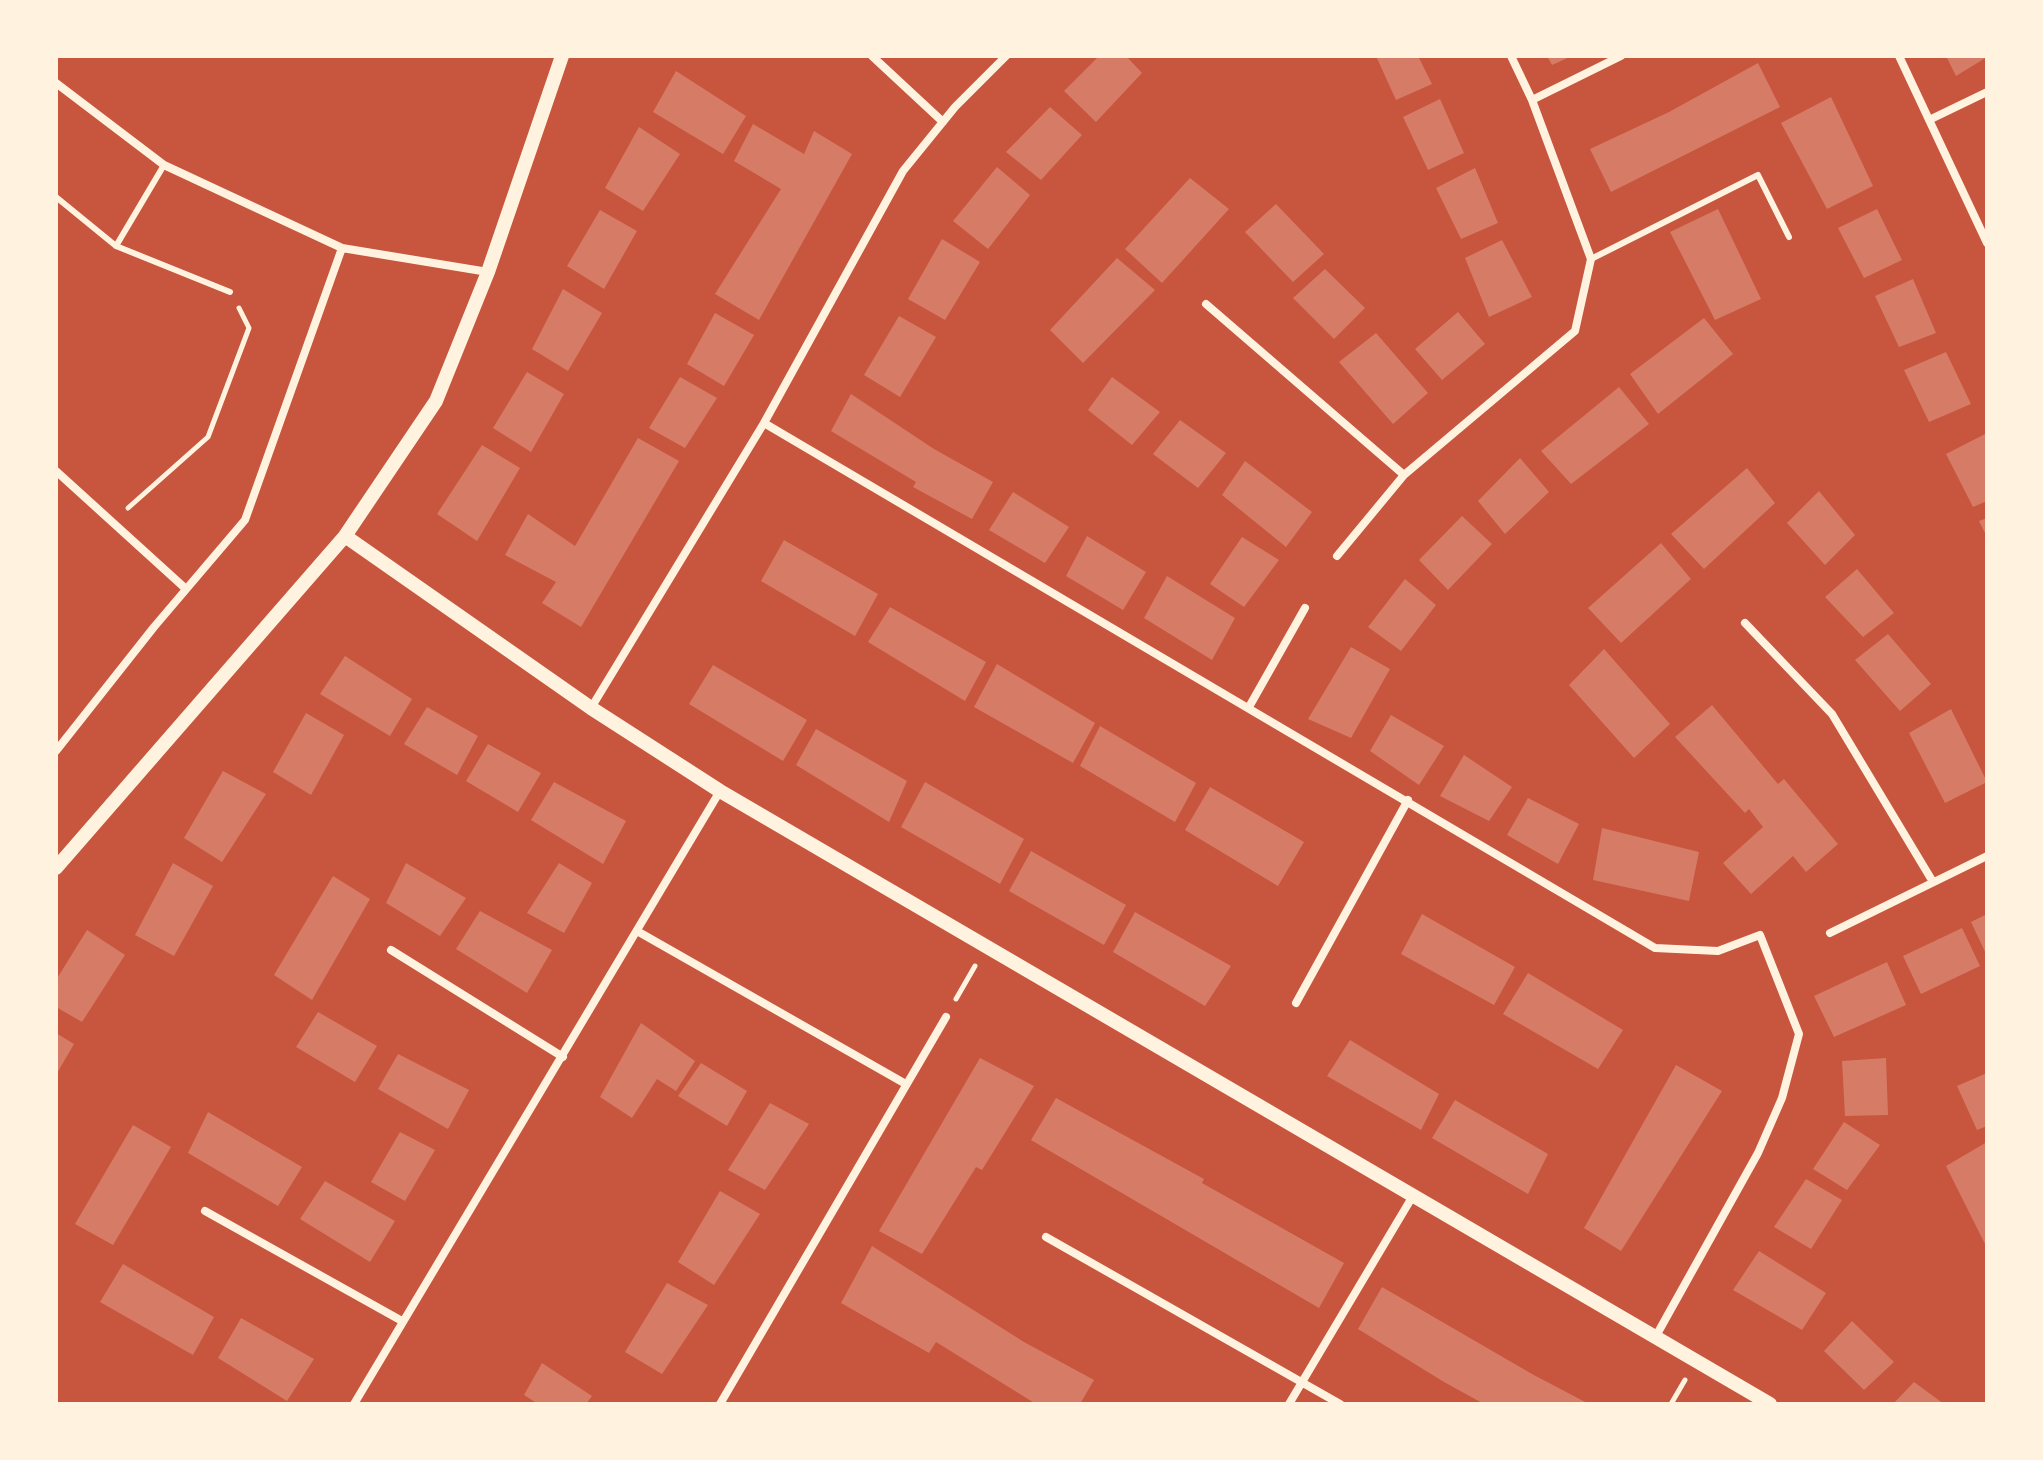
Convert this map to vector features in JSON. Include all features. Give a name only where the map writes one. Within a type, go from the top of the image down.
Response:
[{"type":"street","points":[[56,868],[345,536],[436,401],[488,272],[562,56]]},
{"type":"street","points":[[872,56],[943,122]]},
{"type":"street","points":[[591,708],[764,423],[903,171],[943,122],[1006,56]]},
{"type":"street","points":[[1337,556],[1404,475],[1575,331],[1591,259],[1532,100],[1511,56]]},
{"type":"street","points":[[1532,100],[1621,56]]},
{"type":"street","points":[[1899,56],[1987,243]]},
{"type":"street","points":[[56,83],[164,165],[342,248],[488,272]]},
{"type":"street","points":[[1929,120],[1987,92]]},
{"type":"street","points":[[56,751],[245,520],[342,248]]},
{"type":"street","points":[[1206,304],[1404,475]]},
{"type":"street","points":[[764,423],[1655,948],[1718,951],[1760,935],[1799,1034],[1782,1098],[1758,1153],[1656,1336]]},
{"type":"street","points":[[56,471],[186,589]]},
{"type":"street","points":[[345,536],[591,708],[720,791],[1770,1404]]},
{"type":"street","points":[[1249,707],[1305,608]]},
{"type":"street","points":[[1745,623],[1832,714],[1933,882]]},
{"type":"street","points":[[354,1404],[720,791]]},
{"type":"street","points":[[1296,1003],[1408,800]]},
{"type":"street","points":[[1830,933],[1987,856]]},
{"type":"street","points":[[637,931],[904,1083]]},
{"type":"street","points":[[391,950],[563,1057]]},
{"type":"street","points":[[720,1404],[904,1083],[946,1017]]},
{"type":"street","points":[[1289,1404],[1414,1194]]},
{"type":"street","points":[[205,1211],[402,1321]]},
{"type":"street","points":[[1046,1237],[1340,1404]]},
{"type":"lane","points":[[116,246],[164,165]]},
{"type":"lane","points":[[1591,259],[1758,175],[1789,237]]},
{"type":"lane","points":[[56,197],[116,246],[230,292]]},
{"type":"path","points":[[112,522],[208,437],[249,328],[230,292]]},
{"type":"path","points":[[946,1017],[986,948]]},
{"type":"building","points":[[1099,56],[1126,56],[1142,73],[1096,122],[1064,91]]},
{"type":"building","points":[[1376,56],[1418,56],[1432,84],[1396,100]]},
{"type":"building","points":[[1547,56],[1572,56],[1552,65]]},
{"type":"building","points":[[1946,56],[1987,56],[1987,57],[1956,76]]},
{"type":"building","points":[[1758,63],[1780,107],[1611,192],[1590,149],[1669,112]]},
{"type":"building","points":[[676,71],[746,116],[723,154],[653,112]]},
{"type":"building","points":[[1831,97],[1873,186],[1827,209],[1781,123]]},
{"type":"building","points":[[1440,99],[1464,153],[1428,170],[1403,117]]},
{"type":"building","points":[[1050,107],[1082,135],[1041,180],[1006,152]]},
{"type":"building","points":[[753,124],[804,154],[814,131],[852,154],[759,320],[715,294],[781,189],[734,161]]},
{"type":"building","points":[[639,127],[680,154],[643,211],[605,188]]},
{"type":"building","points":[[997,167],[1030,195],[988,249],[953,221]]},
{"type":"building","points":[[1475,168],[1498,223],[1461,239],[1436,188]]},
{"type":"building","points":[[1190,178],[1229,209],[1162,283],[1125,249]]},
{"type":"building","points":[[1276,204],[1324,254],[1293,282],[1245,232]]},
{"type":"building","points":[[1718,209],[1761,299],[1715,320],[1670,232]]},
{"type":"building","points":[[1877,209],[1902,260],[1864,278],[1838,228]]},
{"type":"building","points":[[600,210],[637,231],[604,289],[567,266]]},
{"type":"building","points":[[942,239],[980,262],[945,320],[908,299]]},
{"type":"building","points":[[1502,240],[1532,297],[1489,317],[1465,258]]},
{"type":"building","points":[[1117,258],[1155,290],[1083,363],[1050,330]]},
{"type":"building","points":[[1325,269],[1365,308],[1334,339],[1293,298]]},
{"type":"building","points":[[1913,279],[1936,333],[1899,347],[1875,296]]},
{"type":"building","points":[[563,289],[602,313],[568,371],[532,349]]},
{"type":"building","points":[[1458,312],[1485,344],[1442,380],[1415,349]]},
{"type":"building","points":[[715,313],[754,335],[724,386],[687,364]]},
{"type":"building","points":[[899,316],[936,337],[900,397],[864,375]]},
{"type":"building","points":[[1704,318],[1733,354],[1658,414],[1630,374]]},
{"type":"building","points":[[1376,333],[1428,393],[1393,424],[1339,362]]},
{"type":"building","points":[[1946,352],[1971,404],[1929,422],[1904,370]]},
{"type":"building","points":[[527,372],[564,394],[531,452],[493,428]]},
{"type":"building","points":[[680,377],[717,398],[685,448],[649,428]]},
{"type":"building","points":[[1112,377],[1160,412],[1132,445],[1088,410]]},
{"type":"building","points":[[1619,387],[1649,424],[1571,484],[1541,451]]},
{"type":"building","points":[[851,394],[934,449],[993,482],[972,519],[913,487],[916,482],[831,431]]},
{"type":"building","points":[[1180,420],[1226,453],[1198,488],[1153,454]]},
{"type":"building","points":[[1987,433],[1987,501],[1973,507],[1946,454]]},
{"type":"building","points":[[638,438],[679,461],[581,627],[542,603],[556,582],[505,555],[528,514],[575,546]]},
{"type":"building","points":[[482,445],[520,468],[477,541],[437,514]]},
{"type":"building","points":[[1520,458],[1549,492],[1505,534],[1478,501]]},
{"type":"building","points":[[1245,461],[1312,512],[1286,547],[1222,495]]},
{"type":"building","points":[[1747,468],[1775,503],[1704,569],[1671,534]]},
{"type":"building","points":[[1819,491],[1855,535],[1825,565],[1787,523]]},
{"type":"building","points":[[1013,492],[1069,527],[1045,563],[989,530]]},
{"type":"building","points":[[1462,516],[1492,544],[1448,590],[1419,560]]},
{"type":"building","points":[[1987,518],[1987,537],[1979,521]]},
{"type":"building","points":[[1087,536],[1146,572],[1123,610],[1066,576]]},
{"type":"building","points":[[1242,537],[1279,560],[1244,607],[1210,584]]},
{"type":"building","points":[[784,540],[878,594],[855,636],[761,581]]},
{"type":"building","points":[[1661,543],[1691,579],[1621,643],[1588,608]]},
{"type":"building","points":[[1857,569],[1894,613],[1863,637],[1825,597]]},
{"type":"building","points":[[1167,576],[1235,618],[1212,660],[1144,618]]},
{"type":"building","points":[[1405,579],[1436,605],[1401,651],[1368,627]]},
{"type":"building","points":[[890,607],[986,662],[965,701],[868,642]]},
{"type":"building","points":[[1888,634],[1931,684],[1900,711],[1855,660]]},
{"type":"building","points":[[1351,647],[1390,669],[1351,738],[1308,719]]},
{"type":"building","points":[[1604,649],[1670,724],[1634,758],[1569,685]]},
{"type":"building","points":[[345,656],[412,699],[390,736],[320,694]]},
{"type":"building","points":[[997,664],[1095,723],[1073,763],[974,707]]},
{"type":"building","points":[[713,665],[807,720],[783,761],[689,704]]},
{"type":"building","points":[[1712,705],[1778,784],[1784,779],[1838,844],[1806,872],[1793,856],[1751,894],[1723,863],[1763,827],[1749,809],[1745,813],[1675,737]]},
{"type":"building","points":[[427,707],[478,736],[457,775],[404,744]]},
{"type":"building","points":[[1951,709],[1987,782],[1945,803],[1909,733]]},
{"type":"building","points":[[306,713],[344,735],[311,795],[273,772]]},
{"type":"building","points":[[1391,715],[1444,746],[1419,785],[1370,751]]},
{"type":"building","points":[[1100,726],[1196,783],[1175,822],[1080,766]]},
{"type":"building","points":[[816,729],[907,781],[889,822],[796,765]]},
{"type":"building","points":[[488,744],[541,773],[518,812],[466,781]]},
{"type":"building","points":[[1464,755],[1512,787],[1489,821],[1440,796]]},
{"type":"building","points":[[223,771],[266,794],[222,862],[184,838]]},
{"type":"building","points":[[554,782],[626,821],[603,864],[531,820]]},
{"type":"building","points":[[925,782],[1024,839],[1000,884],[901,827]]},
{"type":"building","points":[[1210,787],[1304,842],[1278,886],[1185,830]]},
{"type":"building","points":[[1528,798],[1579,824],[1558,864],[1507,835]]},
{"type":"building","points":[[1602,828],[1699,852],[1689,901],[1593,880]]},
{"type":"building","points":[[1031,851],[1126,905],[1104,945],[1009,891]]},
{"type":"building","points":[[173,863],[213,886],[174,956],[135,935]]},
{"type":"building","points":[[406,863],[466,898],[440,936],[386,903]]},
{"type":"building","points":[[559,863],[592,883],[564,933],[527,913]]},
{"type":"building","points":[[333,876],[370,899],[312,1000],[274,975]]},
{"type":"building","points":[[480,911],[552,950],[527,993],[456,949]]},
{"type":"building","points":[[1135,912],[1231,966],[1205,1006],[1113,952]]},
{"type":"building","points":[[1422,914],[1515,967],[1494,1005],[1401,954]]},
{"type":"building","points":[[1987,914],[1987,956],[1971,922]]},
{"type":"building","points":[[1962,928],[1980,966],[1921,994],[1903,956]]},
{"type":"building","points":[[87,930],[125,955],[82,1022],[56,1007],[56,980]]},
{"type":"building","points":[[1887,962],[1906,1005],[1834,1037],[1814,996]]},
{"type":"building","points":[[1528,973],[1623,1030],[1598,1069],[1503,1014]]},
{"type":"building","points":[[318,1012],[377,1046],[355,1082],[296,1047]]},
{"type":"building","points":[[641,1023],[695,1061],[676,1091],[657,1079],[632,1118],[600,1097]]},
{"type":"building","points":[[56,1033],[74,1044],[56,1075]]},
{"type":"building","points":[[1350,1040],[1439,1094],[1421,1130],[1327,1076]]},
{"type":"building","points":[[398,1054],[469,1090],[448,1129],[378,1089]]},
{"type":"building","points":[[980,1058],[1034,1086],[982,1170],[976,1167],[922,1254],[879,1231]]},
{"type":"building","points":[[1886,1058],[1888,1115],[1845,1116],[1842,1061]]},
{"type":"building","points":[[701,1063],[747,1091],[727,1126],[678,1096]]},
{"type":"building","points":[[1676,1065],[1722,1091],[1621,1251],[1584,1228]]},
{"type":"building","points":[[1987,1073],[1987,1126],[1977,1130],[1957,1086]]},
{"type":"building","points":[[1056,1098],[1204,1179],[1202,1183],[1344,1263],[1319,1308],[1031,1140]]},
{"type":"building","points":[[1455,1100],[1548,1154],[1528,1194],[1432,1138]]},
{"type":"building","points":[[770,1103],[809,1124],[765,1190],[728,1170]]},
{"type":"building","points":[[208,1112],[302,1167],[278,1206],[188,1153]]},
{"type":"building","points":[[1844,1122],[1880,1145],[1847,1190],[1813,1169]]},
{"type":"building","points":[[133,1125],[171,1147],[113,1245],[75,1224]]},
{"type":"building","points":[[400,1132],[435,1150],[405,1201],[371,1182]]},
{"type":"building","points":[[1987,1142],[1987,1248],[1946,1166]]},
{"type":"building","points":[[1806,1179],[1842,1200],[1811,1249],[1774,1227]]},
{"type":"building","points":[[325,1181],[395,1221],[370,1262],[300,1219]]},
{"type":"building","points":[[720,1191],[760,1214],[714,1285],[678,1262]]},
{"type":"building","points":[[872,1246],[1024,1342],[1094,1380],[1080,1404],[1036,1404],[936,1342],[929,1353],[841,1303]]},
{"type":"building","points":[[1759,1251],[1826,1293],[1802,1330],[1733,1290]]},
{"type":"building","points":[[123,1264],[214,1317],[193,1355],[100,1302]]},
{"type":"building","points":[[667,1283],[708,1305],[662,1374],[625,1352]]},
{"type":"building","points":[[1382,1287],[1589,1404],[1484,1404],[1444,1382],[1358,1329]]},
{"type":"building","points":[[241,1318],[314,1359],[287,1401],[218,1358]]},
{"type":"building","points":[[1852,1321],[1894,1362],[1864,1390],[1824,1351]]},
{"type":"building","points":[[542,1363],[592,1396],[586,1404],[538,1404],[524,1395]]},
{"type":"building","points":[[1914,1382],[1944,1404],[1893,1404]]}]
